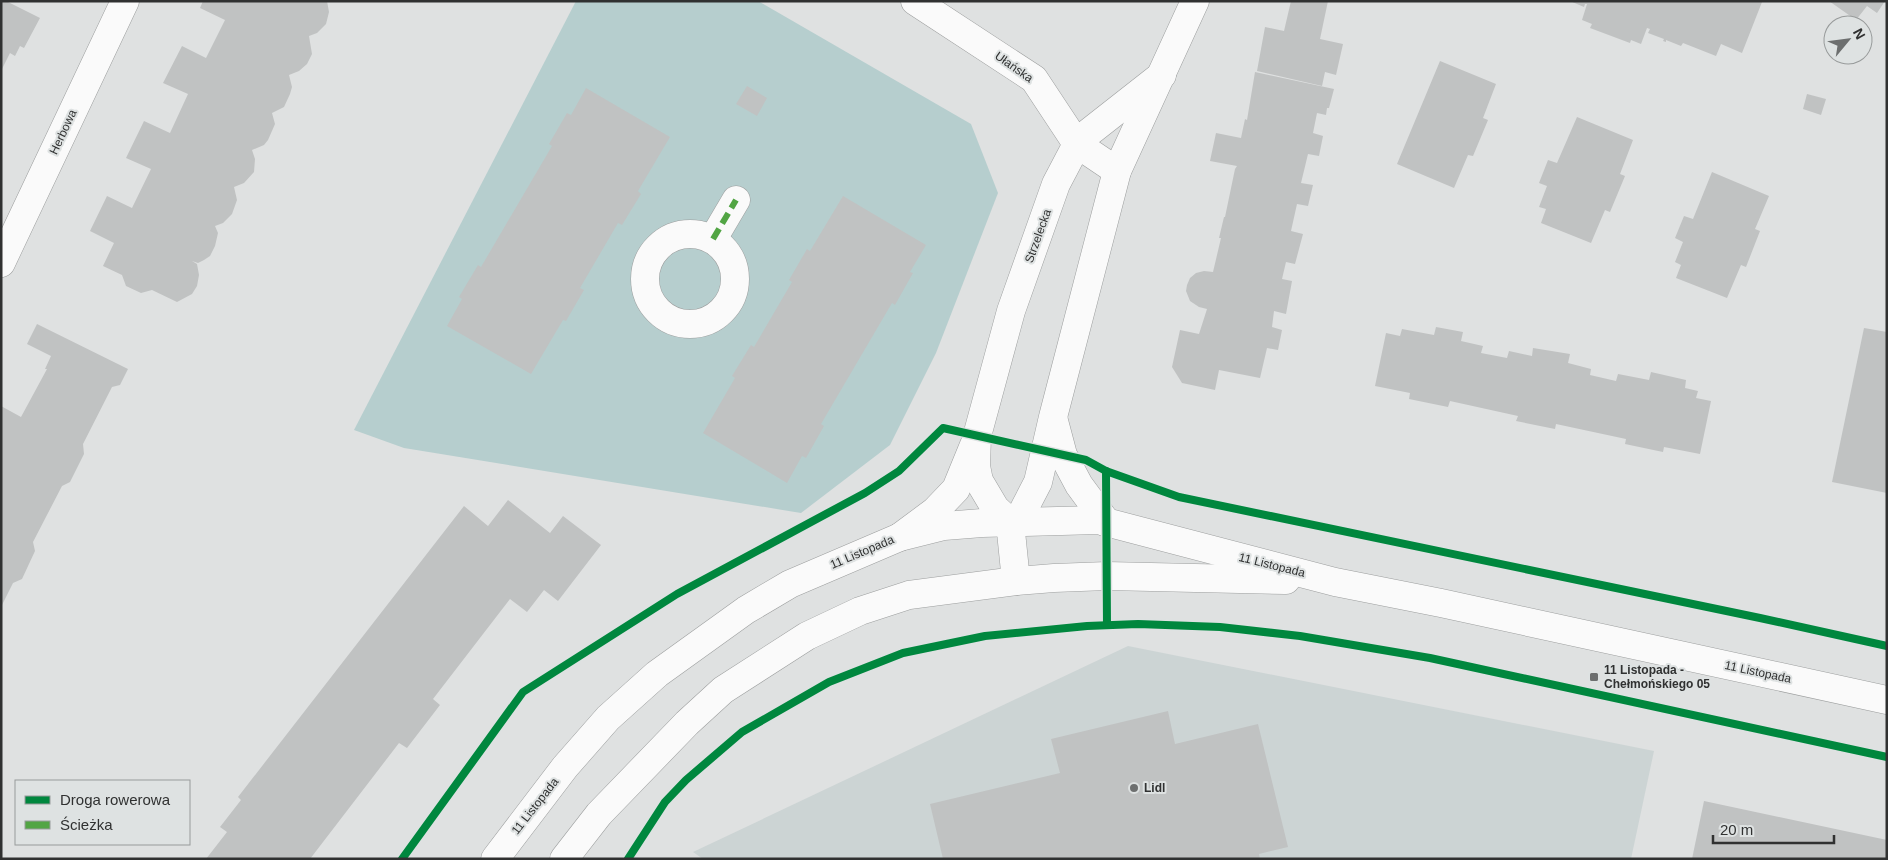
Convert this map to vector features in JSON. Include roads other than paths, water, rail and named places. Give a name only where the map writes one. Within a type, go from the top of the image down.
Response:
[{"type":"street","name":"Herbowa","points":[[1,263],[125,1]]},
{"type":"street","name":"Ułańska","points":[[915,1],[1034,79],[1077,144],[1117,172]]},
{"type":"street","name":"Strzelecka","points":[[977,436],[976,466],[979,482],[995,508],[1010,522],[1022,513],[1038,482],[1053,417],[1117,172],[1195,1]]},
{"type":"street","name":"Strzelecka","points":[[900,537],[936,511],[956,489],[977,436],[1011,311],[1056,184],[1077,144],[1083,137],[1162,75]]},
{"type":"street","points":[[713,240],[736,200]]},
{"type":"street","name":"Strzelecka","points":[[1053,417],[1063,455],[1079,485],[1107,523]]},
{"type":"street","name":"11 Listopada","points":[[495,859],[565,767],[608,718],[657,674],[746,610],[790,584],[900,537],[944,526],[1098,520],[1336,582],[1887,700]]},
{"type":"street","points":[[1010,522],[1016,581]]},
{"type":"street","name":"11 Listopada","points":[[564,859],[599,814],[687,723],[723,690],[807,636],[860,611],[910,595],[1016,581],[1107,576],[1336,582]]},
{"type":"place","name":"11 Listopada - Chełmońskiego 05","points":[[1594,677]]},
{"type":"place","name":"Lidl","points":[[1134,788]]}]
